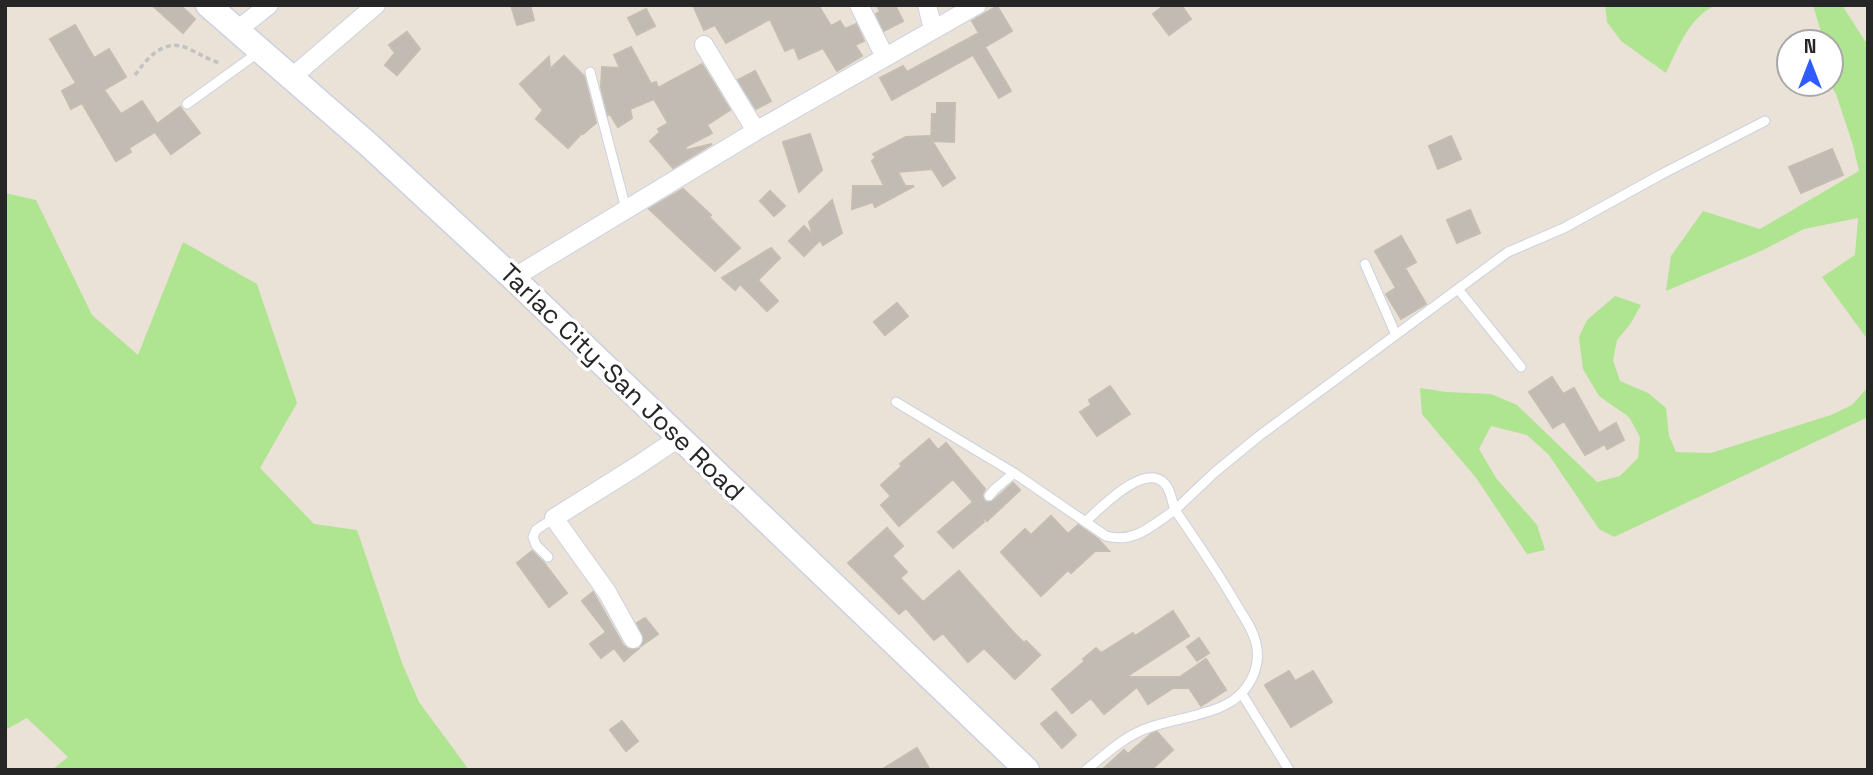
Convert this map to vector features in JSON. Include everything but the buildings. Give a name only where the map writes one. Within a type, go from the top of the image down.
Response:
[{"type":"main road","name":"Tarlac City-San Jose Road","points":[[208,5],[369,145],[513,278],[1027,770]]},
{"type":"street","points":[[248,40],[269,5]]},
{"type":"street","points":[[292,78],[376,5]]},
{"type":"street","points":[[859,5],[884,57]]},
{"type":"street","points":[[926,5],[933,29]]},
{"type":"street","points":[[513,278],[756,131],[977,5]]},
{"type":"street","points":[[704,45],[756,131]]},
{"type":"street","points":[[633,639],[607,592],[554,518],[680,437]]},
{"type":"lane","points":[[187,104],[248,40]]},
{"type":"lane","points":[[590,72],[626,209]]},
{"type":"lane","points":[[896,402],[1014,473],[1106,536],[1123,539],[1142,532],[1175,510],[1235,455],[1515,248],[1564,228],[1765,121]]},
{"type":"lane","points":[[1365,264],[1396,335]]},
{"type":"lane","points":[[1458,289],[1521,367]]},
{"type":"lane","points":[[989,496],[1014,473]]},
{"type":"lane","points":[[1086,521],[1130,484],[1148,478],[1158,479],[1167,485],[1175,510],[1227,587],[1255,640],[1258,652],[1253,676],[1242,694],[1234,700],[1212,710],[1139,731],[1086,770]]},
{"type":"lane","points":[[548,557],[536,545],[533,537],[536,530],[554,518]]},
{"type":"lane","points":[[1242,694],[1289,770]]},
{"type":"path","points":[[135,75],[150,55],[161,49],[182,46],[220,63],[230,60],[248,40]]},
{"type":"green space","points":[[1605,5],[1716,5],[1691,25],[1666,73],[1621,41],[1607,22]]},
{"type":"green space","points":[[1813,5],[1842,5],[1865,41],[1868,41],[1868,340],[1822,277],[1855,255],[1858,218],[1804,229],[1761,251],[1666,291],[1671,256],[1703,211],[1760,229],[1859,171],[1837,98],[1845,98],[1845,28],[1820,28]]},
{"type":"green space","points":[[5,193],[36,200],[92,315],[138,355],[183,242],[257,284],[297,403],[260,468],[314,524],[357,530],[402,663],[419,702],[469,770],[52,770],[68,757],[27,718],[5,730]]},
{"type":"green space","points":[[1615,296],[1641,305],[1617,340],[1613,360],[1620,381],[1648,393],[1666,408],[1669,436],[1676,452],[1711,453],[1831,415],[1852,405],[1868,387],[1868,417],[1614,537],[1599,529],[1549,455],[1527,435],[1491,426],[1479,449],[1496,478],[1537,525],[1545,550],[1527,554],[1477,479],[1422,414],[1420,388],[1491,394],[1517,405],[1597,482],[1620,476],[1638,458],[1640,437],[1629,417],[1599,396],[1583,369],[1579,337],[1587,320]]}]
